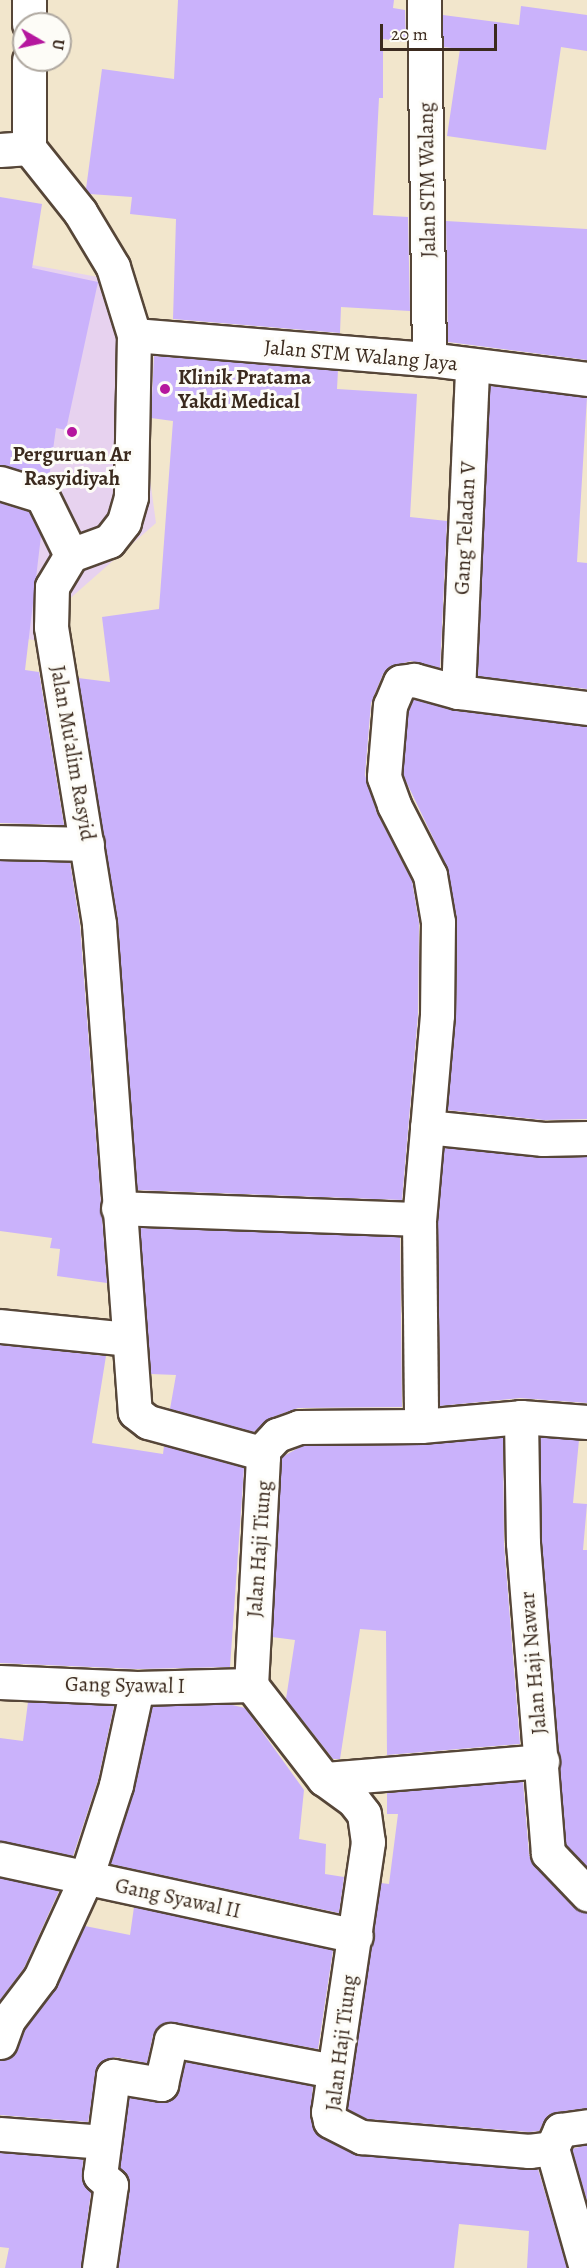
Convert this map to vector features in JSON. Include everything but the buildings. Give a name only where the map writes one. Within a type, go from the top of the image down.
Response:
[{"type":"street","name":"Jalan STM Walang","points":[[424,0],[429,359]]},
{"type":"street","points":[[0,483],[42,496],[71,555],[110,541],[123,522],[132,497],[134,335],[113,267],[80,212],[15,149],[27,72]]},
{"type":"street","name":"Jalan STM Walang Jaya","points":[[134,335],[429,359],[587,379]]},
{"type":"street","name":"Gang Teladan V","points":[[458,692],[472,365]]},
{"type":"street","name":"Jalan Mu'alim Rasyid","points":[[71,555],[52,587],[51,627],[99,924],[118,1208]]},
{"type":"street","points":[[421,1426],[419,1219],[437,1015],[438,922],[429,874],[394,806],[384,777],[385,732],[394,690],[400,682],[414,680],[458,692],[587,708]]},
{"type":"street","points":[[0,842],[87,844]]},
{"type":"street","points":[[427,1127],[543,1139],[587,1138]]},
{"type":"street","points":[[118,1208],[419,1219]]},
{"type":"street","name":"Jalan Haji Tiung","points":[[118,1208],[135,1412],[148,1422],[260,1454],[264,1470],[251,1685],[324,1779],[354,1801],[367,1825],[356,1936],[328,2112],[330,2121],[348,2133],[529,2151],[552,2148]]},
{"type":"street","points":[[0,1326],[128,1339]]},
{"type":"street","points":[[260,1454],[277,1435],[299,1427],[421,1426],[521,1417],[587,1422]]},
{"type":"street","name":"Jalan Haji Nawar","points":[[521,1417],[523,1543],[548,1853],[587,1894]]},
{"type":"street","name":"Gang Syawal I","points":[[0,1682],[137,1688],[251,1685]]},
{"type":"street","points":[[0,2042],[8,2020],[40,1978],[86,1878],[116,1785],[137,1688]]},
{"type":"street","points":[[324,1779],[542,1761]]},
{"type":"street","name":"Gang Syawal II","points":[[0,1859],[356,1936]]},
{"type":"street","points":[[99,2268],[111,2186],[100,2175],[113,2076],[161,2084],[171,2040],[334,2071]]},
{"type":"street","points":[[586,2268],[552,2148],[560,2130],[587,2126]]},
{"type":"street","points":[[0,2134],[105,2142]]},
{"type":"shaded area","name":"Perguruan Ar Rasyidiyah","points":[[0,259],[98,277],[131,341],[156,523],[50,616],[43,641],[0,636]]},
{"type":"place","name":"Klinik Pratama Yakdi Medical","points":[[165,389]]},
{"type":"place","name":"Perguruan Ar Rasyidiyah","points":[[72,432]]}]
